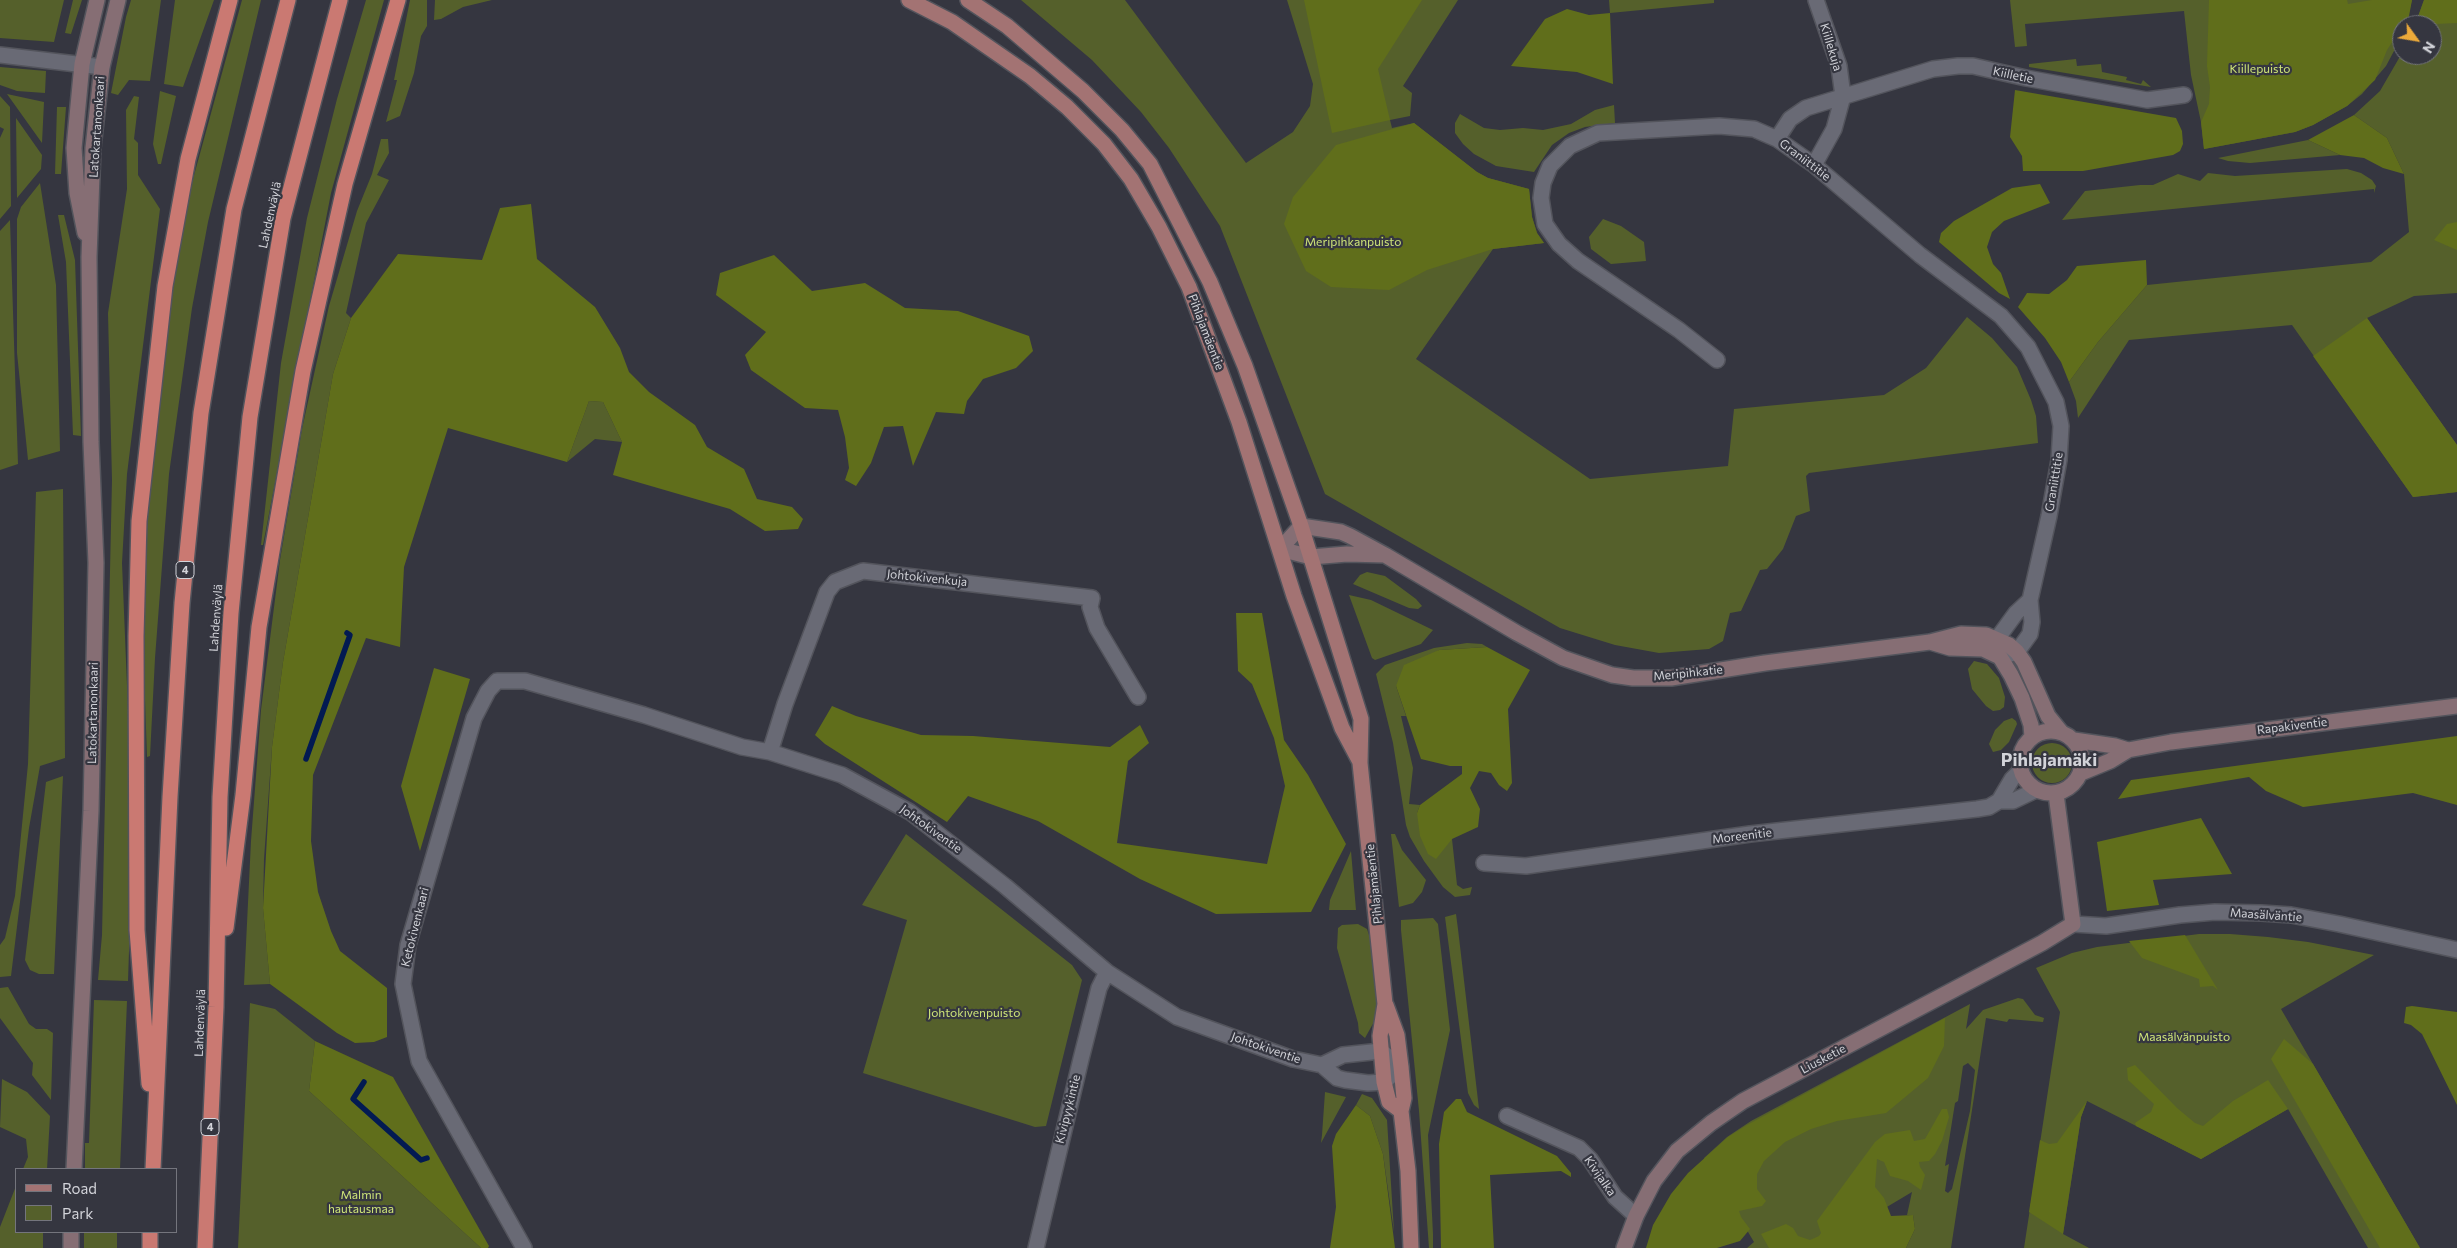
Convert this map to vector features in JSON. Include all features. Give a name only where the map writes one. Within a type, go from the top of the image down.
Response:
[{"type":"highway","points":[[154,1150],[137,930],[136,636],[139,521],[165,286],[188,159],[230,0]]},
{"type":"highway","name":"4","points":[[154,1168],[180,632],[201,413],[234,209],[288,0]]},
{"type":"highway","name":"Lahdenväylä","points":[[204,1248],[216,1007],[220,797],[231,613],[250,417],[283,218],[340,0]]},
{"type":"highway","points":[[216,1007],[243,795],[259,627],[303,371],[345,184],[396,5]]},
{"type":"highway","points":[[150,1233],[150,1248]]},
{"type":"main road","name":"Pihlajamäentie","points":[[909,0],[952,22],[1030,76],[1068,107],[1104,144],[1131,179],[1159,227],[1188,287],[1228,389],[1294,596],[1342,728],[1360,763]]},
{"type":"main road","name":"Pihlajamäentie","points":[[968,0],[1007,26],[1083,91],[1122,130],[1150,164],[1210,282],[1245,366],[1301,526],[1361,719],[1360,763],[1385,1004],[1380,1036],[1384,1082],[1389,1102],[1401,1112]]},
{"type":"main road","name":"Pihlajamäentie","points":[[1385,1004],[1397,1035],[1401,1067],[1404,1098],[1401,1112],[1408,1171],[1410,1248]]},
{"type":"street","name":"Latokartanonkaari","points":[[89,257],[77,193],[74,148],[82,64],[97,0]]},
{"type":"street","name":"Latokartanonkaari","points":[[74,1168],[90,811],[96,563],[89,257],[93,148],[102,67],[118,0]]},
{"type":"street","name":"Kiillekuja","points":[[1816,0],[1839,66],[1843,96]]},
{"type":"street","points":[[0,55],[102,67]]},
{"type":"street","name":"Kiilletie","points":[[1777,139],[1790,120],[1806,108],[1843,96],[1864,92],[1933,69],[1958,66],[1974,66],[2026,78],[2147,100],[2184,95]]},
{"type":"street","points":[[1814,165],[1834,129],[1843,96]]},
{"type":"street","name":"Graniittitie","points":[[1717,360],[1679,330],[1578,261],[1559,244],[1545,224],[1541,198],[1543,184],[1550,166],[1570,146],[1598,133],[1719,126],[1754,130],[1777,139],[1814,165],[1920,255],[2001,316],[2028,347],[2056,402],[2062,426],[2059,460],[2037,576],[2030,600],[2032,622],[2030,634],[2017,652]]},
{"type":"street","points":[[1280,549],[1301,526]]},
{"type":"street","name":"Meripihkatie","points":[[1301,526],[1342,532],[1563,658],[1612,675],[1671,678],[1765,663],[1837,656],[1930,642],[1949,636],[1968,634],[1986,635],[1997,639],[2017,652]]},
{"type":"street","name":"Meripihkatie","points":[[1280,549],[1311,557],[1347,554],[1385,555]]},
{"type":"street","name":"Johtokivenkuja","points":[[770,752],[785,704],[827,592],[835,582],[863,571],[1092,598],[1090,607],[1097,628],[1138,697]]},
{"type":"street","name":"Graniittitie","points":[[1997,639],[2016,613],[2030,600]]},
{"type":"street","points":[[1997,639],[2000,657],[2009,670],[2022,698],[2031,725],[2032,737]]},
{"type":"street","name":"Meripihkatie","points":[[1930,642],[1950,648],[1983,649],[2000,657]]},
{"type":"street","points":[[2000,657],[2017,652],[2024,662],[2048,716],[2068,736],[2081,752],[2083,764],[2081,773],[2072,786],[2056,794],[2036,790],[2029,784],[2021,770],[2020,756],[2025,745],[2040,732],[2052,731],[2068,736]]},
{"type":"street","name":"Johtokiventie","points":[[497,681],[525,681],[644,715],[742,747],[770,752],[842,776],[910,812],[1005,886],[1107,972],[1177,1017],[1293,1059],[1322,1065],[1337,1078],[1368,1083],[1384,1082]]},
{"type":"street","name":"Ketokivenkaari","points":[[497,681],[488,691],[474,718],[408,945],[403,984],[420,1061],[524,1248]]},
{"type":"street","name":"Rapakiventie","points":[[2081,773],[2110,761],[2128,750],[2171,742],[2457,706]]},
{"type":"street","name":"Rapakiventie","points":[[2068,736],[2128,750]]},
{"type":"street","points":[[1999,801],[2012,778],[2021,770]]},
{"type":"street","name":"Moreenitie","points":[[1484,863],[1526,866],[1750,834],[1977,810],[1999,801],[2013,801],[2036,790]]},
{"type":"street","points":[[2056,794],[2073,924]]},
{"type":"street","name":"Maasälväntie","points":[[2073,924],[2106,926],[2215,912],[2261,913],[2339,924],[2457,950]]},
{"type":"street","name":"Liusketie","points":[[1624,1248],[1636,1216],[1654,1181],[1677,1151],[1711,1122],[1743,1102],[2042,943],[2073,924]]},
{"type":"street","name":"Kivipyykintie","points":[[1036,1248],[1061,1137],[1092,1014],[1099,988],[1107,972]]},
{"type":"street","points":[[1322,1065],[1343,1055],[1381,1051],[1401,1067],[1384,1082]]},
{"type":"street","name":"Kivijalka","points":[[1507,1116],[1579,1148],[1590,1159],[1615,1197],[1636,1216]]},
{"type":"street","points":[[71,1233],[71,1248]]},
{"type":"green space","points":[[0,0],[64,0],[54,42],[0,38]]},
{"type":"green space","points":[[73,0],[82,0],[71,34],[65,33]]},
{"type":"green space","points":[[131,0],[161,0],[150,81],[129,80],[118,95],[111,93]]},
{"type":"green space","points":[[175,0],[214,0],[183,87],[164,84]]},
{"type":"green space","points":[[242,0],[261,0],[208,222],[192,308],[169,474],[155,658],[150,756],[147,757],[143,643],[146,499],[159,369],[190,190]]},
{"type":"green space","points":[[366,0],[384,0],[331,193],[263,545],[261,545],[281,363],[307,218],[337,99]]},
{"type":"green space","points":[[410,0],[427,0],[427,26],[421,36],[414,73],[400,116],[386,122],[397,80],[394,80]]},
{"type":"green space","points":[[435,0],[492,0],[463,7],[441,19],[434,20]]},
{"type":"green space","name":"Meripihkanpuisto","points":[[1021,0],[1125,0],[1246,163],[1293,132],[1310,106],[1313,84],[1287,0],[1458,0],[1403,86],[1412,93],[1410,116],[1390,120],[1392,128],[1414,123],[1477,172],[1488,178],[1529,189],[1532,217],[1537,233],[1544,243],[1493,249],[1416,359],[1590,479],[1728,466],[1734,409],[1884,395],[1926,368],[1967,317],[1992,338],[2017,367],[2036,416],[2038,443],[1809,473],[1806,476],[1810,511],[1796,516],[1783,549],[1767,569],[1760,570],[1741,611],[1730,613],[1723,641],[1709,649],[1659,653],[1615,645],[1560,628],[1325,494],[1220,226],[1169,148],[1141,112],[1092,60]]},
{"type":"green space","points":[[1304,0],[1422,0],[1378,69],[1390,120],[1332,133]]},
{"type":"green space","points":[[1609,0],[1714,0],[1714,3],[1610,13]]},
{"type":"green space","name":"Kiillepuisto","points":[[2010,0],[2412,0],[2408,15],[2392,15],[2392,55],[2386,66],[2362,94],[2347,106],[2313,125],[2295,132],[2204,149],[2201,122],[2191,75],[2184,11],[2025,24],[2027,46],[2015,47]]},
{"type":"green space","name":"Kiillepuisto","points":[[2209,0],[2347,0],[2348,4],[2372,0],[2412,0],[2409,15],[2392,15],[2392,42],[2375,80],[2347,106],[2313,125],[2295,132],[2204,149],[2201,122],[2209,104],[2210,87],[2207,66]]},
{"type":"green space","points":[[2424,0],[2457,0],[2457,293],[2414,296],[2367,318],[2457,445],[2457,492],[2413,497],[2292,325],[2129,340],[2078,418],[2076,401],[2069,382],[2098,342],[2147,285],[2371,262],[2409,232],[2404,174],[2387,138],[2354,115],[2380,91],[2395,65],[2442,65],[2442,15],[2419,15]]},
{"type":"green space","points":[[2424,0],[2457,0],[2457,23],[2442,24],[2442,15],[2419,15]]},
{"type":"green space","points":[[1567,9],[1589,15],[1610,13],[1613,84],[1577,72],[1511,66],[1545,19]]},
{"type":"green space","points":[[2076,59],[2077,66],[2101,64],[2102,72],[2127,77],[2126,80],[2141,84],[2143,80],[2151,87],[2029,67],[2029,64]]},
{"type":"green space","points":[[0,67],[46,71],[45,93],[17,91],[0,85]]},
{"type":"green space","points":[[2015,90],[2176,118],[2182,131],[2183,144],[2180,151],[2173,155],[2083,171],[2023,171],[2022,156],[2010,137]]},
{"type":"green space","points":[[160,91],[176,96],[161,164],[158,164],[153,144]]},
{"type":"green space","points":[[7,94],[44,102],[42,143]]},
{"type":"green space","points":[[0,96],[10,107],[11,206],[0,219],[0,138],[4,129],[0,127]]},
{"type":"green space","points":[[134,96],[139,97],[134,139],[138,143],[138,175],[160,209],[127,474],[122,563],[133,832],[128,981],[98,980],[102,935],[112,480],[108,313],[127,189],[126,110]]},
{"type":"green space","points":[[1614,105],[1615,123],[1585,127],[1569,133],[1552,145],[1534,172],[1496,166],[1474,154],[1455,133],[1455,123],[1460,114],[1484,128],[1543,130],[1571,124],[1595,110]]},
{"type":"green space","points":[[57,107],[66,107],[61,174],[55,174]]},
{"type":"green space","points":[[2354,115],[2387,138],[2404,174],[2383,168],[2364,158],[2340,155],[2308,140]]},
{"type":"green space","points":[[16,118],[42,155],[41,169],[17,198]]},
{"type":"green space","points":[[1414,123],[1477,172],[1488,178],[1529,189],[1532,217],[1537,233],[1544,243],[1493,249],[1427,270],[1389,290],[1331,287],[1306,271],[1284,224],[1293,197],[1336,145]]},
{"type":"green space","points":[[381,139],[388,139],[389,153],[377,175],[389,180],[366,223],[346,313],[351,318],[333,374],[283,662],[272,747],[264,859],[263,908],[270,984],[244,985],[251,841],[261,710],[280,560],[302,429],[329,306],[357,211],[372,174]]},
{"type":"green space","points":[[2308,140],[2340,155],[2250,163],[2218,158]]},
{"type":"green space","points":[[2347,169],[2361,173],[2372,180],[2376,186],[2374,193],[2374,189],[2062,220],[2085,191],[2153,185],[2178,174],[2200,181],[2208,173],[2235,176]]},
{"type":"green space","points":[[40,183],[56,285],[60,451],[28,460],[17,353],[17,219],[21,207]]},
{"type":"green space","points":[[2040,184],[2050,203],[2004,221],[1992,232],[1987,247],[1993,264],[2001,273],[2010,299],[1999,293],[1939,242],[1941,233],[1954,221],[2012,188]]},
{"type":"green space","points":[[531,204],[537,259],[595,307],[620,348],[629,372],[649,392],[695,425],[707,447],[744,469],[757,499],[792,507],[803,519],[798,529],[765,531],[730,509],[613,475],[622,442],[603,402],[589,401],[567,462],[448,428],[404,567],[400,647],[366,638],[313,775],[311,841],[318,892],[331,931],[340,951],[387,988],[387,1037],[374,1042],[355,1043],[337,1033],[270,984],[263,908],[272,747],[283,662],[333,374],[351,318],[398,254],[482,260],[500,208]]},
{"type":"green space","points":[[58,215],[64,215],[75,260],[81,436],[73,435],[66,262]]},
{"type":"green space","points":[[1603,219],[1621,226],[1644,242],[1646,261],[1611,264],[1591,249],[1589,237]]},
{"type":"green space","points":[[10,220],[18,464],[0,470],[0,231]]},
{"type":"green space","points":[[2457,222],[2457,250],[2434,240],[2447,224]]},
{"type":"green space","points":[[774,255],[812,291],[865,283],[905,308],[958,311],[1029,336],[1033,351],[1016,368],[983,379],[967,401],[964,414],[936,412],[913,466],[903,426],[884,427],[871,463],[856,486],[845,480],[849,468],[845,437],[838,410],[805,408],[751,370],[745,355],[766,332],[716,295],[720,273]]},
{"type":"green space","points":[[2146,260],[2147,285],[2098,342],[2069,382],[2061,362],[2045,338],[2018,307],[2027,293],[2049,294],[2067,280],[2077,266]]},
{"type":"green space","points":[[2367,318],[2457,445],[2457,492],[2413,497],[2313,356]]},
{"type":"green space","points":[[589,401],[603,402],[622,442],[595,439],[567,462]]},
{"type":"green space","points":[[63,489],[65,758],[40,766],[29,828],[11,976],[0,977],[0,945],[5,938],[15,896],[28,764],[36,492]]},
{"type":"green space","points":[[1367,572],[1385,576],[1416,599],[1422,606],[1418,609],[1409,608],[1353,584],[1360,575]]},
{"type":"green space","points":[[1349,595],[1371,600],[1433,630],[1421,644],[1375,660],[1372,658]]},
{"type":"green space","points":[[1236,613],[1262,613],[1284,740],[1308,775],[1346,844],[1311,912],[1216,914],[1140,879],[1038,821],[968,796],[947,822],[825,744],[815,735],[832,706],[856,716],[921,735],[973,736],[1110,747],[1140,725],[1149,743],[1128,761],[1117,843],[1267,864],[1285,786],[1274,738],[1252,684],[1238,671]]},
{"type":"green space","points":[[1467,643],[1482,644],[1487,647],[1439,650],[1396,686],[1406,716],[1401,716],[1413,768],[1409,804],[1420,805],[1417,813],[1452,839],[1457,885],[1463,889],[1472,887],[1470,895],[1455,897],[1443,887],[1424,861],[1410,837],[1406,825],[1393,743],[1376,674],[1385,665],[1434,648]]},
{"type":"green space","points":[[1487,647],[1530,670],[1508,709],[1512,783],[1507,791],[1499,785],[1491,773],[1479,771],[1470,788],[1480,809],[1478,827],[1452,839],[1436,859],[1428,854],[1420,836],[1417,813],[1420,805],[1462,774],[1462,766],[1450,766],[1421,759],[1396,686],[1404,665],[1439,650]]},
{"type":"green space","points":[[1974,661],[1987,664],[1999,678],[2005,697],[2004,707],[2000,710],[1993,711],[1986,706],[1972,689],[1968,669]]},
{"type":"green space","points":[[434,668],[470,679],[420,851],[401,786]]},
{"type":"green space","points":[[2012,718],[2017,724],[2009,742],[2001,750],[1993,752],[1989,744],[1995,730],[2004,721]]},
{"type":"green space","points":[[2457,736],[2457,805],[2413,793],[2303,807],[2266,791],[2249,777],[2118,799],[2131,780]]},
{"type":"green space","points":[[2052,743],[2066,749],[2072,763],[2066,777],[2052,783],[2038,777],[2032,763],[2038,749]]},
{"type":"green space","points":[[63,776],[54,974],[39,974],[30,970],[25,960],[46,782]]},
{"type":"green space","points":[[2201,818],[2232,874],[2153,880],[2159,905],[2107,911],[2097,842]]},
{"type":"green space","name":"Johtokivenpuisto","points":[[906,834],[1072,965],[1082,980],[1046,1126],[1035,1127],[863,1073],[907,920],[862,905]]},
{"type":"green space","points":[[1391,834],[1395,834],[1402,850],[1426,880],[1422,892],[1413,903],[1399,907]]},
{"type":"green space","points":[[1351,851],[1356,910],[1329,910],[1330,900]]},
{"type":"green space","points":[[1456,914],[1479,1109],[1474,1105],[1468,1093],[1445,917]]},
{"type":"green space","points":[[1433,918],[1438,924],[1450,1030],[1428,1135],[1433,1234],[1433,1248],[1429,1248],[1419,1111],[1401,920]]},
{"type":"green space","points":[[1358,924],[1367,929],[1371,941],[1377,1004],[1375,1020],[1365,1038],[1359,1033],[1358,1023],[1337,948],[1338,928],[1342,925]]},
{"type":"green space","name":"Maasälvänpuisto","points":[[2199,934],[2268,937],[2308,942],[2374,955],[2281,1009],[2420,1248],[2368,1248],[2288,1109],[2201,1159],[2087,1101],[2081,1117],[2063,1234],[2089,1248],[2024,1248],[2060,1012],[2036,968],[2072,953],[2097,947]]},
{"type":"green space","points":[[2185,935],[2218,990],[2213,986],[2200,987],[2199,979],[2142,958],[2129,941]]},
{"type":"green space","points":[[8,987],[29,1024],[36,1029],[47,1029],[53,1033],[51,1100],[32,1075],[33,1063],[0,1018],[0,988]]},
{"type":"green space","points":[[2018,998],[2023,999],[2035,1015],[2044,1018],[2043,1022],[2009,1019],[2007,1022],[1986,1018],[1951,1248],[1906,1248],[1915,1229],[1913,1215],[1907,1215],[1912,1192],[1818,1248],[1747,1248],[1754,1242],[1704,1158],[1727,1137],[1751,1121],[1970,1004],[1966,1029],[1983,1010]],"holes":[[[1968,1063],[1975,1070],[1970,1111],[1952,1189],[1948,1193],[1945,1191],[1949,1164],[1945,1166],[1963,1066]]]},
{"type":"green space","points":[[94,1000],[127,1001],[120,1168],[85,1168],[85,1143],[89,1143]]},
{"type":"green space","name":"Malmin hautausmaa","points":[[250,1003],[275,1009],[315,1041],[309,1091],[481,1248],[238,1248]]},
{"type":"green space","points":[[2412,1006],[2457,1012],[2457,1105],[2422,1034],[2411,1025],[2404,1023],[2406,1007]]},
{"type":"green space","points":[[1945,1018],[1944,1046],[1928,1078],[1886,1113],[1837,1121],[1811,1129],[1785,1142],[1764,1161],[1757,1174],[1757,1189],[1766,1201],[1762,1206],[1739,1211],[1750,1229],[1740,1241],[1717,1248],[1646,1248],[1653,1225],[1671,1194],[1688,1173],[1728,1137]]},
{"type":"green space","points":[[2284,1039],[2313,1064],[2420,1248],[2380,1248],[2271,1059]]},
{"type":"green space","points":[[315,1041],[393,1077],[489,1246],[488,1248],[481,1248],[309,1091]]},
{"type":"green space","points":[[2135,1065],[2177,1108],[2195,1123],[2203,1126],[2233,1101],[2268,1080],[2288,1109],[2201,1159],[2136,1126],[2135,1123],[2151,1112],[2154,1104],[2128,1080],[2127,1068]]},
{"type":"green space","points":[[2,1079],[27,1092],[50,1116],[47,1168],[23,1168],[28,1157],[26,1139],[0,1127]]},
{"type":"green space","points":[[1325,1092],[1346,1097],[1321,1143],[1322,1135]]},
{"type":"green space","points":[[1362,1094],[1372,1098],[1387,1120],[1394,1232],[1383,1154],[1370,1116],[1356,1105]]},
{"type":"green space","points":[[1456,1099],[1461,1099],[1467,1112],[1557,1156],[1571,1173],[1571,1177],[1561,1171],[1490,1175],[1494,1248],[1441,1248],[1439,1144],[1444,1112]]},
{"type":"green space","points":[[2087,1101],[2081,1117],[2063,1234],[2029,1212],[2040,1140],[2049,1144],[2057,1143]]},
{"type":"green space","points":[[1356,1105],[1370,1116],[1383,1154],[1395,1248],[1330,1248],[1336,1207],[1332,1146],[1336,1134]]},
{"type":"green space","points":[[1942,1109],[1947,1109],[1949,1117],[1942,1141],[1929,1161],[1919,1162],[1925,1175],[1921,1190],[1908,1181],[1890,1176],[1884,1162],[1877,1159],[1875,1187],[1884,1198],[1891,1216],[1913,1215],[1915,1229],[1906,1248],[1769,1248],[1761,1234],[1786,1224],[1793,1228],[1798,1236],[1810,1240],[1819,1236],[1821,1233],[1817,1221],[1875,1142],[1885,1134],[1910,1130],[1914,1141],[1925,1139]]},
{"type":"green space","points":[[15,1189],[15,1233],[43,1233],[43,1248],[0,1248],[0,1227]]},
{"type":"green space","points":[[84,1233],[117,1233],[117,1248],[84,1248]]},
{"type":"waterway","points":[[306,759],[350,635],[347,633]]},
{"type":"waterway","points":[[364,1082],[353,1099],[421,1160],[427,1158]]},
{"type":"district","name":"Pihlajamäki","points":[[2049,760]]}]
